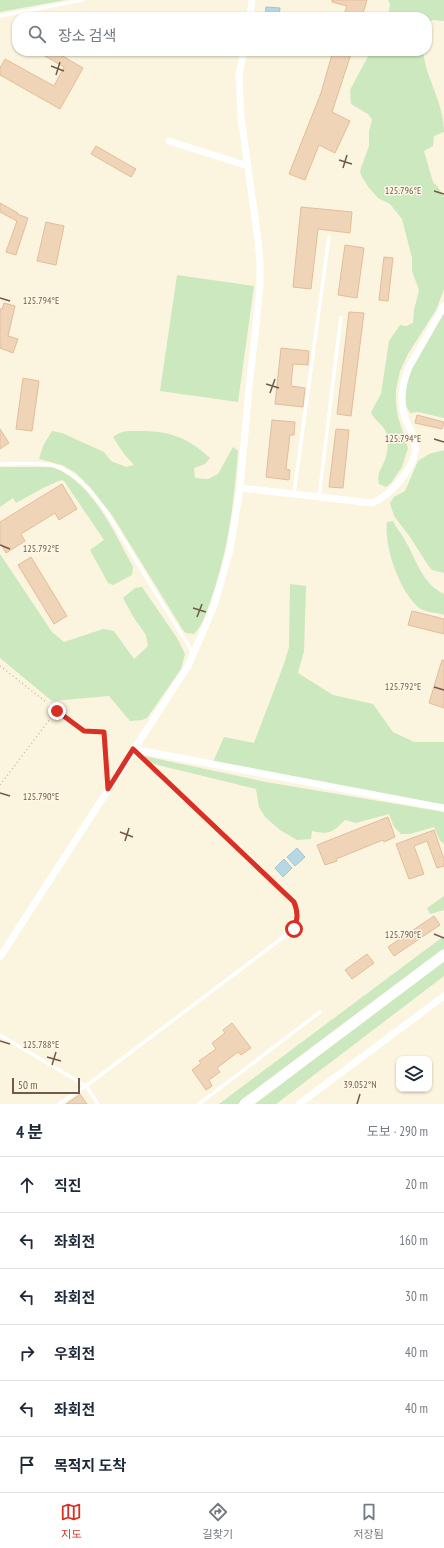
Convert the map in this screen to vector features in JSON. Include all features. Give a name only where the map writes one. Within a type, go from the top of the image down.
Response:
[{"type":"street","points":[[251,12],[252,0]]},
{"type":"street","points":[[0,957],[188,666],[214,606],[230,550],[240,488],[260,287],[259,255],[241,117],[240,75],[243,56]]},
{"type":"street","points":[[169,141],[248,166]]},
{"type":"street","points":[[240,488],[372,503],[378,501],[396,485],[414,458],[415,440],[403,407],[405,376],[409,366],[444,306]]},
{"type":"street","points":[[133,749],[444,808]]},
{"type":"street","points":[[244,1104],[444,955]]},
{"type":"street","points":[[299,1104],[444,996]]},
{"type":"lane","points":[[21,12],[83,0]]},
{"type":"lane","points":[[0,16],[12,14]]},
{"type":"lane","points":[[294,494],[329,237]]},
{"type":"lane","points":[[319,497],[341,317]]},
{"type":"lane","points":[[0,464],[47,464],[62,468],[74,476],[88,490],[109,516],[194,653]]},
{"type":"lane","points":[[50,705],[84,731],[104,732],[108,789]]},
{"type":"lane","points":[[59,1104],[86,1086],[294,929],[297,921],[297,910],[294,902],[133,749]]},
{"type":"lane","points":[[199,1104],[320,1012]]},
{"type":"lane","points":[[0,1035],[86,1086],[98,1104]]},
{"type":"path","points":[[0,666],[50,705]]},
{"type":"path","points":[[0,785],[57,711]]},
{"type":"green space","points":[[0,0],[65,0],[0,12]]},
{"type":"green space","points":[[388,0],[444,0],[444,21],[432,20],[432,12],[389,12],[390,4]]},
{"type":"green space","points":[[368,56],[424,56],[441,111],[444,132],[434,136],[433,146],[424,151],[433,182],[444,197],[444,289],[436,310],[408,354],[400,371],[396,390],[396,404],[398,417],[408,448],[402,467],[391,483],[386,487],[379,484],[378,477],[387,454],[387,435],[384,428],[374,418],[371,412],[381,394],[389,341],[400,325],[406,326],[413,323],[414,310],[419,290],[412,271],[412,258],[402,219],[390,204],[378,198],[362,177],[360,171],[369,146],[369,132],[372,119],[368,114],[351,104],[350,90]]},
{"type":"green space","points":[[177,275],[254,286],[238,402],[160,391]]},
{"type":"green space","points":[[444,312],[444,418],[418,412],[410,413],[406,405],[405,394],[407,383],[424,344]]},
{"type":"green space","points":[[52,431],[62,433],[104,452],[111,461],[126,467],[134,465],[124,454],[113,437],[122,432],[128,431],[150,431],[169,434],[186,440],[210,458],[205,464],[194,468],[195,478],[208,479],[218,474],[233,447],[238,451],[226,546],[206,615],[200,627],[194,634],[186,633],[183,630],[112,515],[90,487],[76,473],[62,465],[39,459],[43,446]]},
{"type":"green space","points":[[444,450],[444,573],[432,570],[428,565],[394,516],[390,503],[394,497],[405,491],[418,461],[429,454]]},
{"type":"green space","points":[[0,467],[52,467],[66,474],[79,484],[90,496],[110,524],[133,567],[132,575],[113,585],[108,583],[90,550],[104,540],[64,481],[61,480],[43,488],[16,503],[13,498],[0,507]]},
{"type":"green space","points":[[393,521],[425,578],[436,590],[444,594],[444,615],[418,607],[411,599],[399,579],[390,555],[388,543],[387,522]]},
{"type":"green space","points":[[0,554],[52,632],[64,642],[103,629],[114,631],[134,659],[148,646],[146,635],[134,618],[123,598],[135,588],[142,587],[177,638],[185,654],[181,669],[147,718],[130,721],[109,696],[52,701],[0,658]]},
{"type":"green space","points":[[290,584],[306,586],[304,651],[298,673],[333,695],[373,704],[393,732],[414,742],[444,742],[444,805],[213,762],[224,737],[254,743],[289,647]]},
{"type":"green space","points":[[144,756],[266,782],[444,812],[444,844],[440,841],[434,827],[410,834],[401,834],[394,827],[389,814],[356,823],[345,820],[331,832],[323,833],[312,831],[311,839],[297,840],[280,830],[265,817],[259,807],[256,789],[150,763]]},
{"type":"green space","points":[[444,896],[444,910],[430,914],[427,908]]},
{"type":"green space","points":[[444,936],[444,949],[238,1104],[219,1104]]},
{"type":"green space","points":[[444,961],[444,976],[276,1104],[255,1104]]},
{"type":"water","points":[[266,7],[280,8],[280,12],[266,12]]},
{"type":"water","points":[[297,848],[305,857],[295,866],[287,857]]},
{"type":"water","points":[[284,859],[292,868],[283,877],[275,868]]},
{"type":"building","points":[[332,0],[367,0],[363,12],[345,12],[347,6],[332,2]]},
{"type":"building","points":[[45,56],[63,56],[83,68],[60,109],[0,75],[0,68],[5,59],[54,86],[64,67]]},
{"type":"building","points":[[332,56],[350,56],[332,112],[350,121],[335,153],[319,145],[305,180],[289,174],[321,93]]},
{"type":"building","points":[[96,146],[136,169],[131,177],[91,154]]},
{"type":"building","points":[[0,203],[18,213],[17,214],[28,218],[16,255],[6,252],[17,221],[0,212]]},
{"type":"building","points":[[301,207],[352,212],[350,233],[318,229],[311,289],[293,287]]},
{"type":"building","points":[[46,222],[64,226],[56,265],[37,261]]},
{"type":"building","points":[[345,245],[364,248],[357,298],[338,295]]},
{"type":"building","points":[[384,257],[393,258],[388,301],[379,300]]},
{"type":"building","points":[[4,303],[15,306],[8,336],[18,339],[13,353],[0,348],[0,309],[2,309]]},
{"type":"building","points":[[349,312],[364,313],[351,416],[337,414]]},
{"type":"building","points":[[281,348],[309,351],[308,365],[293,364],[291,386],[305,388],[303,407],[275,404]]},
{"type":"building","points":[[23,378],[39,381],[32,431],[16,429]]},
{"type":"building","points":[[417,415],[444,422],[442,429],[415,423]]},
{"type":"building","points":[[272,420],[295,422],[294,435],[290,435],[286,469],[290,470],[289,480],[266,477]]},
{"type":"building","points":[[0,429],[9,443],[0,449]]},
{"type":"building","points":[[336,429],[349,430],[343,488],[329,487]]},
{"type":"building","points":[[62,484],[77,509],[59,520],[55,513],[21,534],[25,541],[6,553],[0,542],[0,522]]},
{"type":"building","points":[[31,557],[67,616],[54,624],[18,565]]},
{"type":"building","points":[[412,611],[444,619],[444,634],[408,625]]},
{"type":"building","points":[[442,660],[444,660],[444,708],[429,703]]},
{"type":"building","points":[[388,817],[395,837],[384,842],[383,840],[325,865],[317,845]]},
{"type":"building","points":[[434,830],[444,859],[444,866],[437,868],[427,841],[414,846],[424,874],[409,879],[396,844]]},
{"type":"building","points":[[434,916],[440,925],[394,956],[388,947]]},
{"type":"building","points":[[367,954],[374,963],[352,979],[345,970]]},
{"type":"building","points":[[232,1023],[251,1048],[241,1055],[238,1052],[217,1068],[220,1072],[209,1080],[212,1086],[206,1090],[192,1070],[201,1063],[199,1061],[216,1049],[212,1043],[225,1033],[223,1030]]},
{"type":"building","points":[[80,1094],[87,1104],[66,1104],[76,1097]]},
{"type":"route","points":[[57,711],[84,731],[104,732],[108,789],[133,749],[150,767],[294,902],[297,910],[297,921],[294,929]]}]
